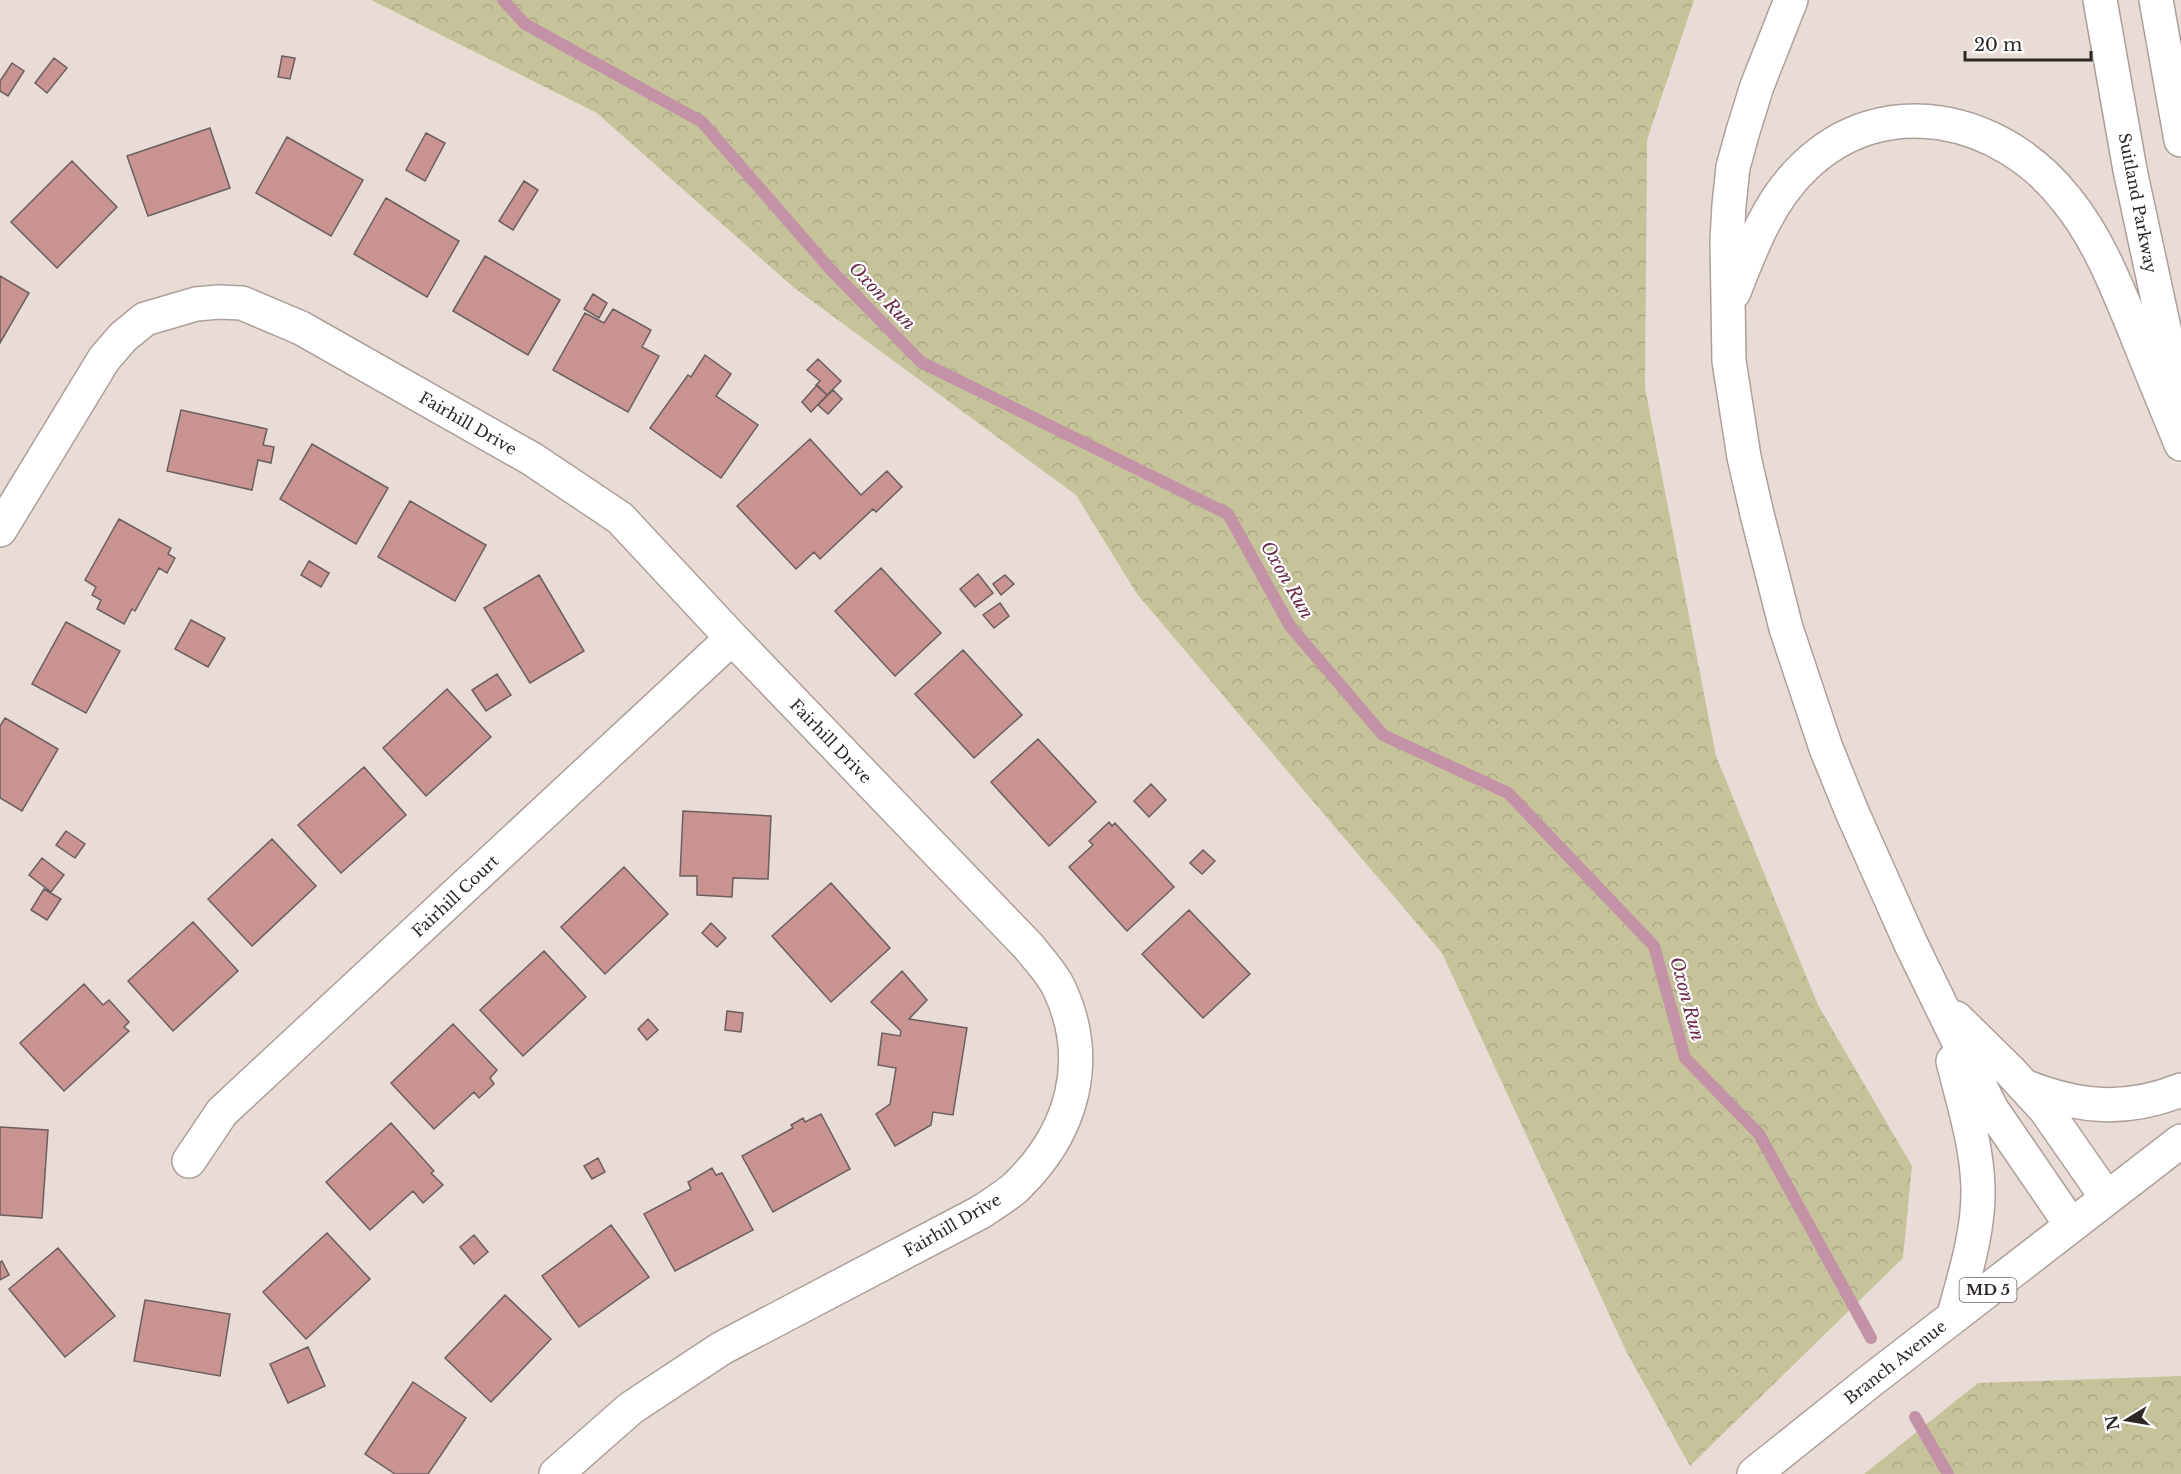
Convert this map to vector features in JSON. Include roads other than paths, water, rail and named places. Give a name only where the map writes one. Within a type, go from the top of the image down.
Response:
[{"type":"main road","points":[[1791,0],[1757,86],[1733,167],[1727,240],[1729,361],[1742,445],[1767,556],[1786,628],[1826,748],[1938,1001],[1991,1108],[2071,1225]]},
{"type":"main road","name":"Suitland Parkway","points":[[2100,0],[2133,181],[2181,406]]},
{"type":"main road","points":[[2156,0],[2181,140]]},
{"type":"main road","points":[[1728,308],[1749,254],[1767,217],[1785,189],[1804,167],[1825,149],[1850,135],[1877,126],[1905,122],[1936,122],[1965,127],[1992,138],[2021,154],[2044,173],[2067,199],[2090,233],[2110,269],[2181,444]]},
{"type":"main road","name":"Fairhill Drive","points":[[0,530],[11,482],[104,359],[123,337],[145,319],[176,309],[207,303],[242,303],[301,328],[532,459],[620,518],[1029,947],[1058,986],[1073,1026],[1077,1069],[1071,1100],[1059,1129],[1040,1158],[1015,1187],[979,1213],[722,1348],[631,1408],[556,1474]]},
{"type":"main road","name":"Fairhill Court","points":[[189,1161],[222,1112],[732,638]]},
{"type":"main road","points":[[1938,1001],[2024,1086],[2044,1109],[2107,1198]]},
{"type":"main road","points":[[1938,1001],[1969,1127],[1978,1188],[1972,1243],[1954,1315]]},
{"type":"main road","points":[[2024,1086],[2060,1099],[2098,1105],[2139,1103],[2181,1090]]},
{"type":"main road","name":"Branch Avenue","points":[[1754,1474],[1954,1315],[2181,1141]]},
{"type":"waterway","name":"Oxon Run","points":[[503,0],[525,24],[702,122],[830,269],[921,362],[1228,514],[1290,626],[1383,735],[1508,793],[1654,946],[1685,1058],[1759,1134],[1871,1338]]},
{"type":"waterway","name":"Oxon Run","points":[[1915,1417],[1948,1474]]}]
